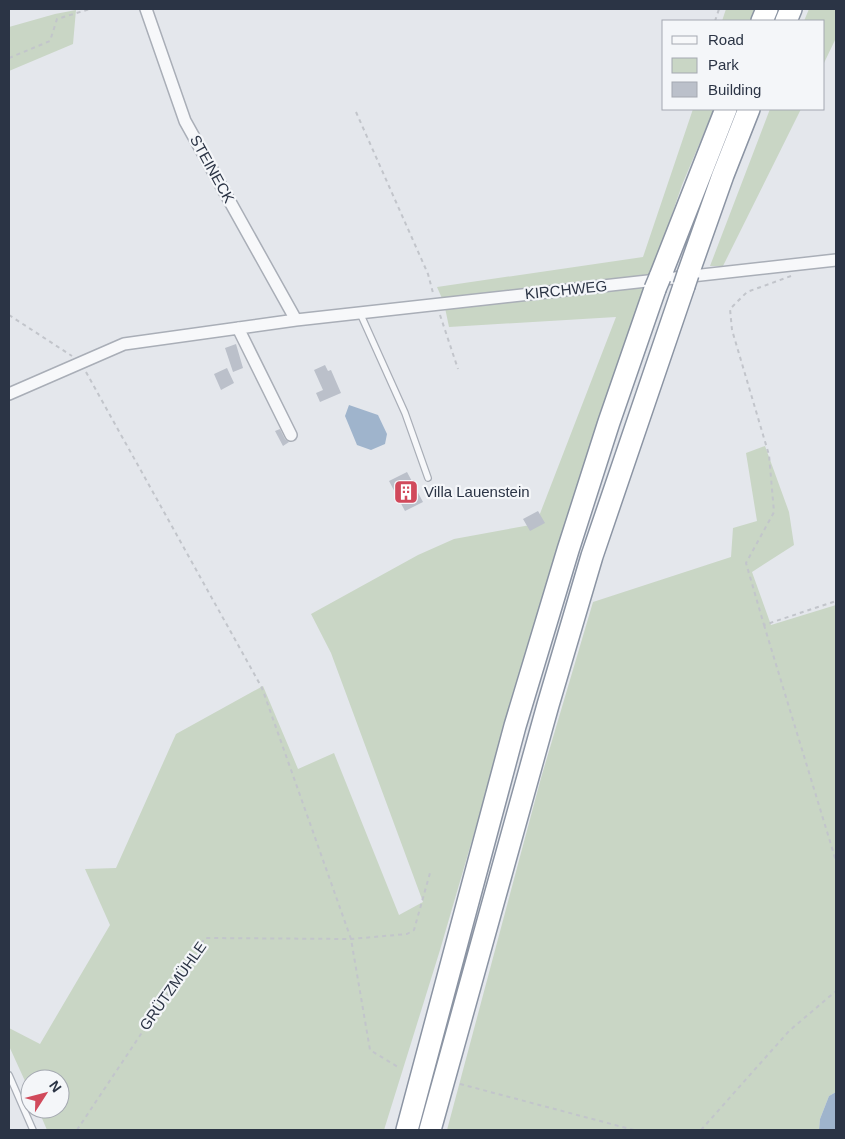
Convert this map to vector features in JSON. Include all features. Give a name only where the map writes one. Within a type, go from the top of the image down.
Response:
[{"type":"highway","points":[[406,1126],[518,717],[565,559],[606,431],[657,283],[726,110]]},
{"type":"highway","points":[[430,1130],[548,705],[589,566],[686,280],[723,175],[749,110]]},
{"type":"street","name":"STEINECK","points":[[146,9],[185,121],[296,320]]},
{"type":"street","name":"KIRCHWEG","points":[[9,394],[124,344],[296,320],[836,260]]},
{"type":"street","points":[[238,328],[291,435]]},
{"type":"lane","points":[[360,313],[405,413],[428,478]]},
{"type":"lane","points":[[9,1075],[33,1130]]},
{"type":"path","points":[[9,58],[50,41],[57,19],[90,9]]},
{"type":"path","points":[[356,112],[428,274],[458,369]]},
{"type":"path","points":[[798,274],[747,292],[730,309],[732,330],[769,455],[774,512],[746,563],[836,861]]},
{"type":"path","points":[[9,315],[80,362],[262,688],[351,939],[370,1050],[398,1067]]},
{"type":"path","points":[[764,625],[836,601]]},
{"type":"path","points":[[351,939],[411,933],[414,930],[430,873]]},
{"type":"path","name":"GRÜTZMÜHLE","points":[[77,1130],[205,938],[351,939]]},
{"type":"path","points":[[701,1130],[789,1031],[836,991]]},
{"type":"path","points":[[459,1084],[634,1130]]},
{"type":"green space","points":[[726,9],[756,9],[751,20],[722,20]]},
{"type":"green space","points":[[809,9],[836,9],[836,38],[825,61],[825,20],[804,20]]},
{"type":"green space","points":[[76,10],[73,44],[9,71],[9,27]]},
{"type":"green space","points":[[693,110],[714,110],[682,185],[557,549],[440,950],[384,1130],[47,1130],[42,1119],[70,1119],[70,1069],[20,1070],[9,1046],[9,1028],[40,1044],[110,925],[85,869],[116,868],[176,734],[263,686],[298,769],[334,753],[399,915],[423,902],[331,653],[311,614],[418,555],[454,539],[536,524],[616,317],[449,327],[444,303],[437,287],[643,257]]},
{"type":"green space","points":[[770,110],[801,110],[723,266],[710,266]]},
{"type":"green space","points":[[765,446],[789,512],[794,545],[752,572],[771,625],[836,605],[836,1092],[829,1096],[820,1119],[819,1130],[447,1130],[541,778],[593,602],[731,557],[733,528],[757,521],[746,453]]},
{"type":"water","points":[[349,405],[378,415],[387,434],[385,444],[371,450],[357,445],[345,416]]},
{"type":"water","points":[[836,1092],[836,1130],[819,1130],[820,1119],[829,1096]]},
{"type":"building","points":[[236,344],[243,368],[233,372],[225,348]]},
{"type":"building","points":[[325,365],[328,371],[331,370],[341,393],[320,402],[316,393],[323,390],[314,370]]},
{"type":"building","points":[[227,368],[234,383],[221,390],[214,374]]},
{"type":"building","points":[[280,429],[285,439],[289,442],[283,446],[275,431]]},
{"type":"building","name":"Villa Lauenstein","points":[[407,472],[423,502],[405,511],[389,481]]},
{"type":"building","points":[[538,511],[545,523],[530,531],[523,519]]},
{"type":"place","name":"Villa Lauenstein","points":[[406,492]]}]
